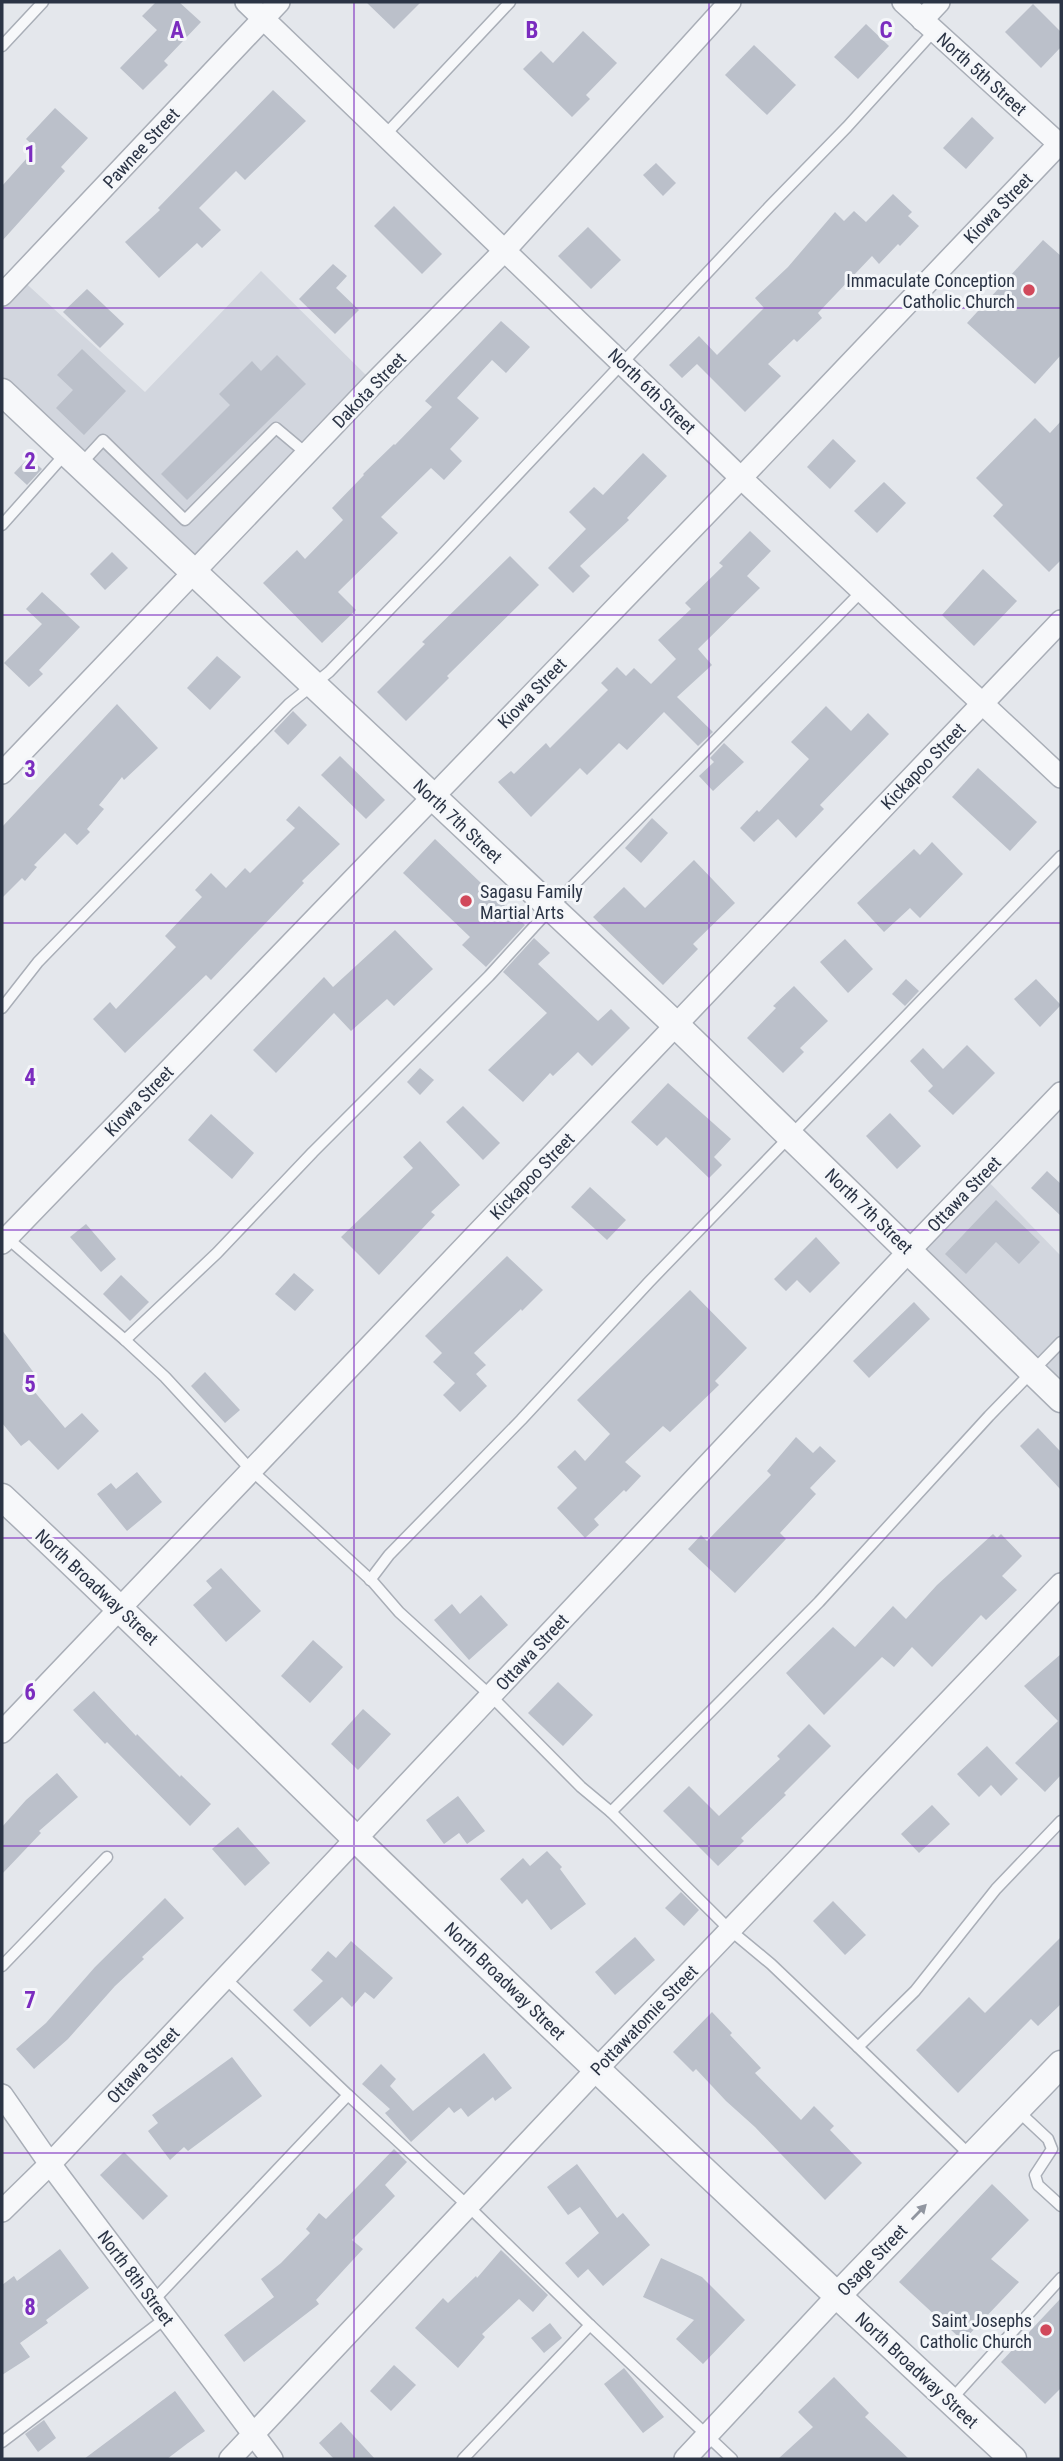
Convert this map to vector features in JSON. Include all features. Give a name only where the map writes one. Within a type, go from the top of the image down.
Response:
[{"type":"street","name":"North 6th Street","points":[[246,2],[506,249],[741,478],[1061,777]]},
{"type":"street","name":"Pawnee Street","points":[[2,295],[279,2]]},
{"type":"street","name":"Dakota Street","points":[[2,773],[506,249],[730,2]]},
{"type":"street","name":"North 5th Street","points":[[903,2],[1061,144]]},
{"type":"street","points":[[928,25],[939,2]]},
{"type":"street","name":"Kiowa Street","points":[[3,1238],[741,478],[1061,144]]},
{"type":"street","name":"North 7th Street","points":[[2,392],[676,1025],[1061,1399]]},
{"type":"street","name":"Kickapoo Street","points":[[2,1732],[1061,621]]},
{"type":"street","name":"Ottawa Street","points":[[2,2211],[50,2164],[1061,1093]]},
{"type":"street","name":"North Broadway Street","points":[[2,1497],[120,1607],[356,1839],[837,2296],[1013,2459]]},
{"type":"street","name":"Pottawatomie Street","points":[[230,2459],[597,2068],[1061,1584]]},
{"type":"street","name":"Osage Street","points":[[685,2459],[837,2296],[1061,2064]]},
{"type":"street","name":"North 8th Street","points":[[2,2095],[50,2164],[272,2459]]},
{"type":"lane","points":[[2,47],[44,2]]},
{"type":"lane","points":[[385,135],[510,2]]},
{"type":"lane","points":[[2,1007],[48,952],[289,704],[329,671],[440,557],[847,127],[928,25]]},
{"type":"lane","points":[[2,525],[72,459],[103,440],[185,520],[276,428],[307,454]]},
{"type":"lane","points":[[125,1340],[218,1253],[313,1152],[489,976],[551,908],[862,591]]},
{"type":"lane","points":[[370,1580],[389,1555],[1061,856]]},
{"type":"lane","points":[[3,1238],[165,1377],[251,1470],[491,1696],[730,1930],[771,1964],[972,2157]]},
{"type":"lane","points":[[611,1812],[819,1602],[1061,1342]]},
{"type":"lane","points":[[858,2047],[915,1991],[996,1889],[1061,1821]]},
{"type":"lane","points":[[2,1966],[107,1857]]},
{"type":"lane","points":[[225,1978],[732,2459]]},
{"type":"lane","points":[[2,2442],[160,2310],[348,2095]]},
{"type":"lane","points":[[1017,2110],[1048,2139],[1052,2148],[1035,2175],[1038,2185],[1061,2206]]},
{"type":"lane","points":[[950,2401],[1061,2278]]},
{"type":"lane","points":[[463,2459],[590,2325]]},
{"type":"shaded area","points":[[261,271],[374,383],[193,573],[2,392],[2,295],[19,277],[145,392]]},
{"type":"shaded area","points":[[982,1175],[1061,1256],[1061,1399],[909,1251]]},
{"type":"building","points":[[156,2],[179,2],[201,22],[164,61],[168,65],[143,90],[120,68],[157,30],[142,16]]},
{"type":"building","points":[[366,2],[421,2],[394,29]]},
{"type":"building","points":[[1033,4],[1061,32],[1061,47],[1041,68],[1005,32]]},
{"type":"building","points":[[866,24],[889,46],[858,79],[834,57]]},
{"type":"building","points":[[583,31],[617,63],[586,95],[590,99],[572,117],[523,69],[541,51],[553,63]]},
{"type":"building","points":[[754,45],[796,85],[767,115],[725,75]]},
{"type":"building","points":[[273,90],[306,121],[245,180],[236,171],[199,208],[221,230],[202,248],[197,243],[159,278],[125,242],[160,210],[158,208]]},
{"type":"building","points":[[55,108],[88,138],[61,167],[65,171],[2,241],[2,186],[36,148],[26,139]]},
{"type":"building","points":[[972,117],[994,138],[966,169],[943,148]]},
{"type":"building","points":[[656,163],[676,183],[663,196],[643,175]]},
{"type":"building","points":[[893,194],[912,212],[908,216],[919,226],[879,264],[872,256],[818,313],[822,318],[797,342],[794,339],[768,364],[781,376],[745,412],[697,364],[682,378],[669,365],[699,336],[717,355],[764,308],[755,298],[788,267],[835,212],[844,221],[854,211],[866,222]]},
{"type":"building","points":[[394,206],[442,254],[422,274],[374,226]]},
{"type":"building","points":[[588,227],[621,260],[591,289],[558,256]]},
{"type":"building","name":"Immaculate Conception Catholic Church","points":[[1043,240],[1061,256],[1061,355],[1035,384],[967,323]]},
{"type":"building","points":[[333,264],[347,276],[336,288],[359,310],[335,334],[299,299]]},
{"type":"building","points":[[87,289],[124,324],[100,348],[63,312]]},
{"type":"building","points":[[501,321],[530,347],[506,373],[492,360],[457,398],[479,418],[450,449],[462,461],[444,480],[431,468],[381,517],[398,533],[338,592],[356,610],[322,643],[263,583],[297,550],[305,559],[343,520],[332,508],[432,407],[425,401]]},
{"type":"building","points":[[82,349],[126,391],[84,435],[56,408],[73,390],[57,375]]},
{"type":"building","points":[[277,355],[306,384],[187,500],[161,474],[230,405],[219,394],[252,361],[261,371]]},
{"type":"building","points":[[1035,418],[1050,433],[1061,421],[1061,560],[1049,572],[993,516],[1003,505],[976,478]]},
{"type":"building","points":[[833,439],[856,461],[830,489],[807,467]]},
{"type":"building","points":[[643,453],[667,476],[627,518],[629,520],[580,566],[590,576],[573,593],[548,568],[586,529],[569,512],[594,487],[603,495]]},
{"type":"building","points":[[29,457],[42,469],[27,485],[14,473]]},
{"type":"building","points":[[884,482],[906,503],[877,533],[854,511]]},
{"type":"building","points":[[750,531],[771,551],[747,576],[760,588],[698,649],[712,665],[677,697],[713,732],[698,746],[664,712],[627,750],[619,743],[587,775],[580,768],[531,817],[498,782],[511,771],[514,774],[546,743],[550,748],[608,690],[601,683],[617,667],[626,676],[634,668],[651,684],[676,659],[658,640],[691,609],[685,603],[723,566],[719,563]]},
{"type":"building","points":[[112,552],[128,568],[105,590],[90,574]]},
{"type":"building","points":[[510,556],[539,585],[447,676],[449,678],[406,721],[377,692],[425,644],[422,642]]},
{"type":"building","points":[[983,569],[1017,601],[974,646],[942,615]]},
{"type":"building","points":[[42,592],[80,627],[39,670],[43,674],[29,687],[4,663],[42,624],[26,609]]},
{"type":"building","points":[[217,656],[241,677],[210,710],[187,688]]},
{"type":"building","points":[[117,704],[158,748],[124,780],[122,777],[99,805],[104,809],[87,829],[90,832],[77,845],[65,833],[34,865],[37,867],[25,881],[22,878],[2,898],[2,827]]},
{"type":"building","points":[[826,706],[851,731],[868,713],[889,734],[820,805],[824,809],[796,838],[778,819],[754,842],[740,828],[757,810],[759,812],[809,759],[791,742]]},
{"type":"building","points":[[293,711],[307,725],[288,745],[274,731]]},
{"type":"building","points":[[724,743],[744,762],[713,791],[699,776],[714,762],[710,758]]},
{"type":"building","points":[[340,756],[385,800],[366,819],[321,775]]},
{"type":"building","points":[[978,768],[1037,822],[1010,851],[952,797]]},
{"type":"building","points":[[299,806],[340,844],[302,881],[304,883],[211,980],[206,975],[125,1053],[93,1019],[110,1002],[116,1009],[176,947],[165,936],[202,897],[195,890],[211,873],[226,888],[245,868],[250,873],[295,828],[286,820]]},
{"type":"building","points":[[652,818],[668,833],[641,863],[625,848]]},
{"type":"building","name":"Sagasu Family Martial Arts","points":[[435,839],[525,925],[486,967],[462,945],[470,937],[403,873]]},
{"type":"building","points":[[932,842],[963,874],[920,918],[910,908],[884,932],[857,903],[914,849],[920,855]]},
{"type":"building","points":[[694,860],[735,903],[693,944],[698,949],[663,985],[593,917],[624,887],[645,908]]},
{"type":"building","points":[[395,930],[433,969],[394,1006],[387,999],[351,1031],[334,1013],[276,1073],[253,1050],[324,977],[333,987]]},
{"type":"building","points":[[534,938],[550,953],[538,964],[598,1021],[611,1009],[630,1028],[592,1066],[578,1052],[553,1076],[550,1073],[523,1102],[488,1070],[547,1013],[503,972]]},
{"type":"building","points":[[845,939],[873,969],[848,993],[820,962]]},
{"type":"building","points":[[906,979],[919,991],[905,1006],[892,994]]},
{"type":"building","points":[[1036,979],[1061,1005],[1040,1027],[1014,999]]},
{"type":"building","points":[[794,986],[828,1021],[800,1048],[804,1052],[783,1073],[747,1038],[776,1008],[773,1006]]},
{"type":"building","points":[[967,1045],[995,1073],[953,1115],[928,1091],[933,1086],[910,1061],[923,1048],[943,1069]]},
{"type":"building","points":[[420,1068],[434,1080],[420,1095],[407,1082]]},
{"type":"building","points":[[668,1083],[731,1139],[714,1157],[722,1165],[709,1178],[666,1137],[657,1146],[631,1122]]},
{"type":"building","points":[[463,1106],[500,1143],[483,1160],[446,1122]]},
{"type":"building","points":[[890,1113],[921,1146],[897,1169],[866,1136]]},
{"type":"building","points":[[211,1114],[254,1153],[232,1179],[188,1140]]},
{"type":"building","points":[[420,1141],[460,1185],[431,1212],[435,1215],[379,1275],[341,1237],[413,1168],[403,1157]]},
{"type":"building","points":[[1047,1171],[1061,1184],[1061,1216],[1031,1188]]},
{"type":"building","points":[[590,1187],[626,1220],[607,1240],[571,1207]]},
{"type":"building","points":[[996,1200],[1040,1242],[1019,1264],[996,1242],[966,1274],[945,1254]]},
{"type":"building","points":[[86,1224],[116,1259],[101,1272],[70,1237]]},
{"type":"building","points":[[816,1237],[840,1263],[810,1293],[797,1280],[786,1291],[774,1279]]},
{"type":"building","points":[[507,1256],[543,1290],[474,1353],[486,1365],[476,1374],[487,1386],[460,1412],[443,1395],[455,1383],[433,1362],[442,1353],[425,1336]]},
{"type":"building","points":[[294,1273],[314,1290],[295,1311],[275,1294]]},
{"type":"building","points":[[121,1275],[149,1302],[130,1321],[103,1294]]},
{"type":"building","points":[[690,1290],[747,1348],[715,1381],[719,1385],[670,1432],[663,1426],[625,1462],[641,1476],[594,1519],[599,1525],[585,1538],[557,1508],[577,1488],[557,1467],[575,1450],[585,1461],[610,1434],[577,1400]]},
{"type":"building","points":[[914,1302],[930,1319],[869,1378],[853,1361]]},
{"type":"building","points":[[2,1330],[37,1377],[28,1384],[65,1428],[82,1413],[99,1431],[58,1470],[29,1440],[21,1446],[2,1423]]},
{"type":"building","points":[[205,1372],[240,1410],[225,1423],[191,1386]]},
{"type":"building","points":[[1038,1428],[1061,1452],[1061,1490],[1020,1446]]},
{"type":"building","points":[[796,1437],[813,1453],[820,1446],[836,1461],[810,1488],[816,1494],[780,1533],[786,1539],[735,1593],[688,1549],[701,1535],[707,1541],[771,1475],[767,1471]]},
{"type":"building","points":[[137,1472],[162,1502],[127,1531],[97,1494],[111,1483],[116,1489]]},
{"type":"building","points":[[993,1534],[997,1538],[1001,1534],[1022,1556],[1002,1576],[1017,1590],[986,1620],[981,1615],[932,1667],[912,1647],[894,1667],[882,1657],[824,1715],[786,1673],[833,1627],[855,1647],[893,1606],[906,1619],[937,1585]]},
{"type":"building","points":[[221,1568],[261,1611],[226,1642],[193,1605],[212,1588],[206,1581]]},
{"type":"building","points":[[481,1595],[508,1625],[469,1660],[434,1620],[452,1604],[460,1614]]},
{"type":"building","points":[[313,1640],[343,1667],[310,1703],[281,1676]]},
{"type":"building","points":[[1061,1654],[1061,1775],[1045,1792],[1015,1763],[1058,1721],[1024,1686]]},
{"type":"building","points":[[558,1682],[593,1715],[563,1746],[528,1713]]},
{"type":"building","points":[[94,1691],[136,1736],[137,1734],[211,1804],[190,1826],[73,1710]]},
{"type":"building","points":[[363,1709],[391,1734],[358,1770],[331,1744]]},
{"type":"building","points":[[809,1724],[831,1746],[741,1838],[744,1841],[718,1866],[663,1811],[689,1786],[719,1816],[780,1759],[777,1756]]},
{"type":"building","points":[[987,1746],[1018,1779],[1001,1796],[991,1785],[979,1797],[957,1774]]},
{"type":"building","points":[[57,1773],[78,1797],[39,1831],[41,1833],[2,1874],[2,1827],[26,1800]]},
{"type":"building","points":[[458,1796],[485,1831],[467,1844],[459,1833],[444,1844],[426,1820]]},
{"type":"building","points":[[932,1805],[950,1824],[919,1853],[901,1834]]},
{"type":"building","points":[[238,1827],[270,1863],[245,1886],[212,1849]]},
{"type":"building","points":[[547,1851],[562,1867],[560,1869],[586,1904],[551,1930],[527,1899],[522,1904],[500,1879],[523,1858],[530,1866]]},
{"type":"building","points":[[681,1892],[699,1910],[684,1926],[665,1908]]},
{"type":"building","points":[[165,1898],[184,1918],[142,1957],[144,1959],[115,1986],[68,2039],[34,2069],[16,2049],[46,2023],[95,1967]]},
{"type":"building","points":[[833,1901],[866,1935],[845,1955],[813,1921]]},
{"type":"building","points":[[635,1937],[655,1960],[615,1995],[595,1972]]},
{"type":"building","points":[[1061,1937],[1061,2004],[1038,2026],[1031,2019],[958,2093],[916,2050],[969,1997],[985,2013]]},
{"type":"building","points":[[351,1941],[393,1978],[374,1999],[365,1992],[352,2007],[342,1997],[310,2027],[293,2010],[323,1981],[311,1970],[328,1951],[336,1958]]},
{"type":"building","points":[[712,2012],[761,2068],[755,2073],[801,2120],[814,2106],[834,2126],[830,2130],[862,2163],[825,2200],[696,2069],[693,2072],[673,2052]]},
{"type":"building","points":[[484,2053],[512,2088],[495,2101],[493,2097],[468,2117],[461,2108],[454,2113],[449,2107],[411,2142],[385,2113],[390,2109],[362,2084],[381,2064],[396,2079],[390,2086],[413,2111]]},
{"type":"building","points":[[232,2057],[262,2096],[188,2151],[184,2147],[170,2160],[148,2131],[158,2123],[152,2115]]},
{"type":"building","points":[[394,2149],[407,2162],[385,2185],[395,2196],[352,2240],[363,2249],[316,2300],[319,2304],[244,2362],[224,2335],[274,2297],[261,2279],[310,2233],[306,2229],[319,2213],[326,2219]]},
{"type":"building","points":[[124,2152],[168,2196],[143,2220],[100,2175]]},
{"type":"building","points":[[577,2164],[617,2218],[623,2213],[650,2245],[603,2286],[588,2269],[578,2278],[565,2263],[599,2233],[580,2207],[568,2215],[547,2187]]},
{"type":"building","points":[[992,2184],[1029,2220],[991,2259],[1019,2282],[963,2341],[899,2282]]},
{"type":"building","points":[[60,2249],[89,2288],[20,2343],[30,2357],[2,2375],[2,2285],[14,2276],[17,2281]]},
{"type":"building","points":[[501,2250],[548,2295],[533,2312],[519,2299],[482,2334],[485,2337],[458,2368],[415,2328],[443,2298],[448,2303],[476,2276],[477,2278]]},
{"type":"building","points":[[661,2258],[702,2277],[745,2320],[703,2364],[676,2339],[694,2320],[643,2297]]},
{"type":"building","name":"Saint Josephs Catholic Church","points":[[1061,2298],[1061,2388],[1045,2404],[1001,2362]]},
{"type":"building","points":[[550,2323],[562,2338],[544,2353],[531,2338]]},
{"type":"building","points":[[394,2365],[416,2385],[391,2411],[370,2391]]},
{"type":"building","points":[[624,2368],[664,2417],[643,2433],[604,2384]]},
{"type":"building","points":[[834,2377],[869,2413],[865,2417],[909,2459],[778,2459],[813,2427],[798,2412]]},
{"type":"building","points":[[175,2391],[205,2431],[167,2459],[84,2459]]},
{"type":"building","points":[[44,2420],[56,2438],[38,2452],[25,2434]]},
{"type":"building","points":[[341,2422],[375,2459],[334,2459],[319,2443]]},
{"type":"place","name":"Immaculate Conception Catholic Church","points":[[1029,290]]},
{"type":"place","name":"Sagasu Family Martial Arts","points":[[466,901]]},
{"type":"place","name":"Saint Josephs Catholic Church","points":[[1046,2330]]}]
